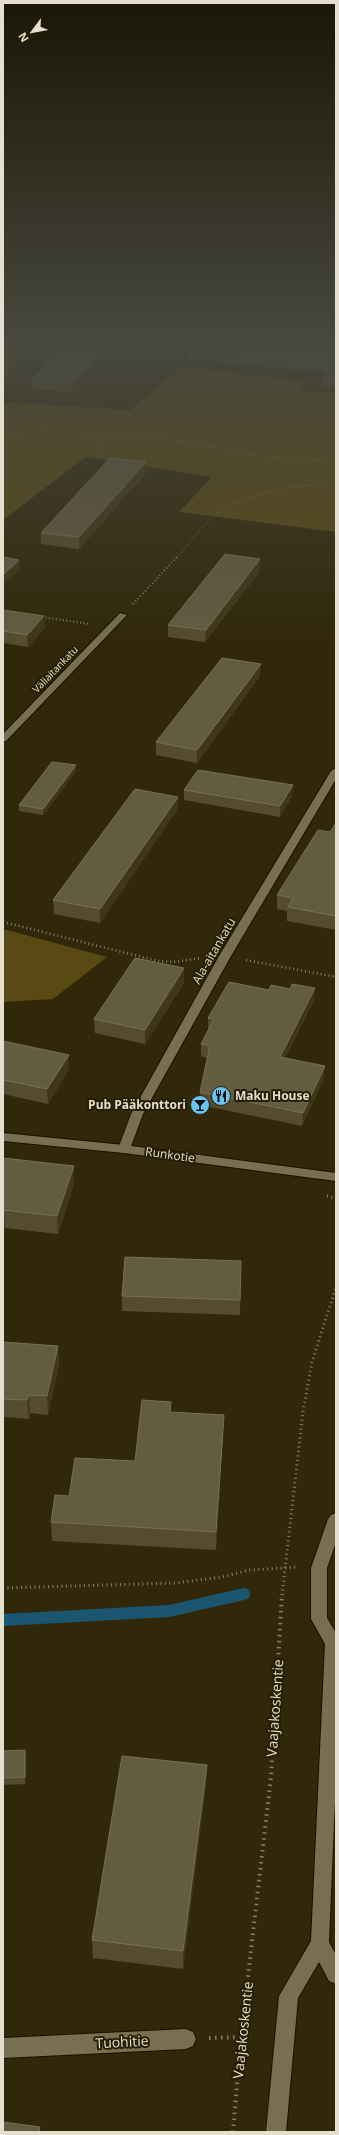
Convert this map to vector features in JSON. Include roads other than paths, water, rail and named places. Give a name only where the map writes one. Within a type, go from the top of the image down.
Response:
[{"type":"street","name":"Väliaitankatu","points":[[3,739],[123,615]]},
{"type":"street","name":"Ala-aitankatu","points":[[124,1149],[137,1114],[225,956],[336,771]]},
{"type":"street","name":"Runkotie","points":[[3,1137],[124,1149],[336,1177]]},
{"type":"street","points":[[276,2132],[289,1996],[320,1943],[334,1641],[319,1618],[319,1568],[336,1518]]},
{"type":"street","points":[[320,1943],[336,1975]]},
{"type":"street","name":"Tuohitie","points":[[3,2048],[186,2039]]},
{"type":"waterway","points":[[3,1620],[169,1611],[244,1594],[240,1595]]},
{"type":"place","name":"Maku House","points":[[221,1096]]},
{"type":"place","name":"Pub Pääkonttori","points":[[200,1105]]}]
